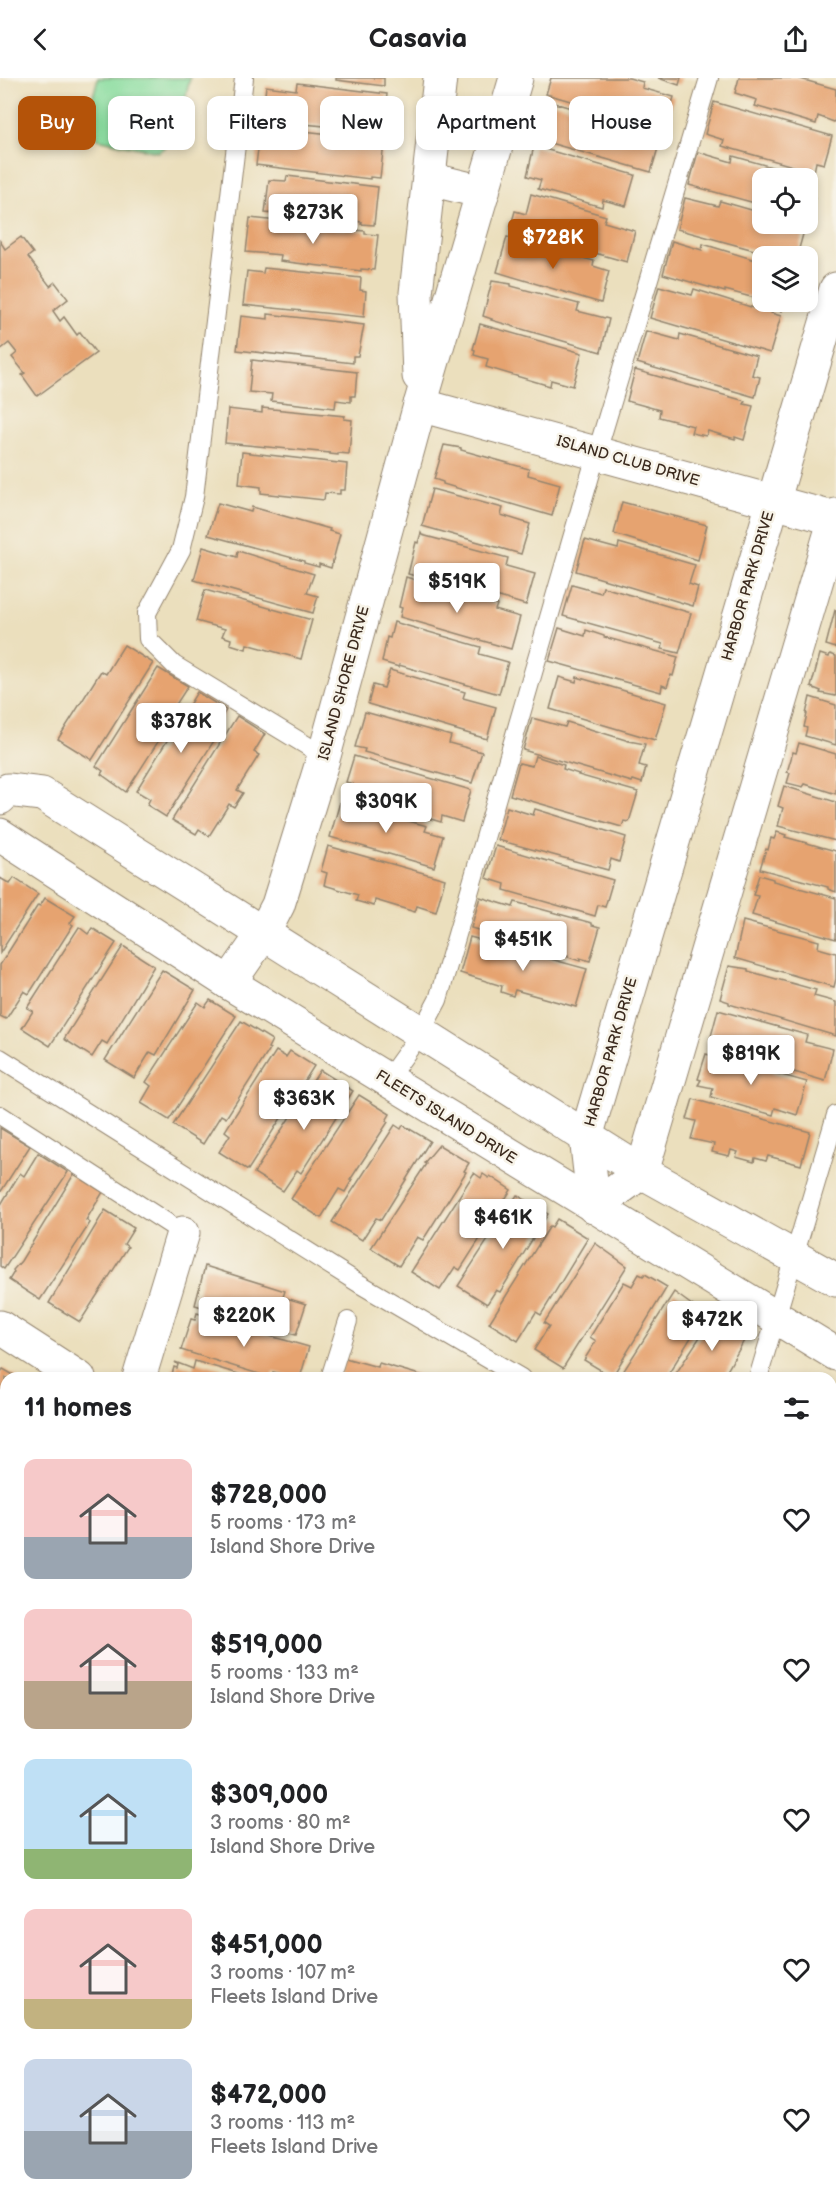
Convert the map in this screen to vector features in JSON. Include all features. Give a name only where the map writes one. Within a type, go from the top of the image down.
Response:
[{"type":"street","name":"ISLAND SHORE DRIVE","points":[[420,405],[416,293],[440,78]]},
{"type":"street","name":"ISLAND SHORE DRIVE","points":[[230,983],[263,934],[278,905],[324,756],[420,405],[516,78]]},
{"type":"street","points":[[429,179],[483,192]]},
{"type":"street","name":"HARBOR PARK DRIVE","points":[[594,1207],[586,1137],[836,289]]},
{"type":"street","name":"ISLAND CLUB DRIVE","points":[[420,405],[836,518]]},
{"type":"street","points":[[594,1207],[642,1172],[836,518]]},
{"type":"street","points":[[0,798],[8,790],[42,794],[642,1172],[836,1280]]},
{"type":"street","name":"FLEETS ISLAND DRIVE","points":[[0,835],[230,983],[836,1354]]},
{"type":"street","points":[[142,1372],[183,1233]]},
{"type":"street","points":[[0,1327],[71,1372]]},
{"type":"lane","points":[[244,78],[194,496],[181,550],[147,613],[148,639],[174,665],[324,756]]},
{"type":"lane","points":[[387,1080],[420,1034],[438,1000],[709,78]]},
{"type":"lane","points":[[0,1058],[360,1284],[511,1372]]},
{"type":"lane","points":[[0,1115],[183,1233]]},
{"type":"lane","points":[[760,1372],[836,1115]]},
{"type":"lane","points":[[332,1372],[348,1321]]},
{"type":"green space","points":[[98,78],[190,78],[186,96],[108,96],[108,141],[98,139],[96,135],[96,96],[93,96]]},
{"type":"building","points":[[336,78],[384,78],[384,86],[336,80]]},
{"type":"building","points":[[551,78],[629,78],[643,82],[642,88],[670,96],[569,96],[569,101],[546,94]]},
{"type":"building","points":[[658,78],[681,78],[679,85]]},
{"type":"building","points":[[739,78],[797,78],[836,89],[834,122],[818,116],[816,124],[755,106],[757,100],[735,93]]},
{"type":"building","points":[[297,83],[387,94],[387,96],[320,96],[320,126],[308,124],[308,96],[265,96],[266,86],[296,90]]},
{"type":"building","points":[[714,102],[832,136],[824,164],[816,162],[815,168],[800,168],[722,146],[724,140],[705,134]]},
{"type":"building","points":[[557,104],[569,107],[569,148],[557,145]]},
{"type":"building","points":[[308,132],[320,133],[320,150],[383,150],[380,178],[370,177],[370,179],[256,165],[258,150],[308,150]]},
{"type":"building","points":[[533,150],[548,150],[635,175],[626,206],[603,200],[602,207],[538,189],[541,180],[527,176]]},
{"type":"building","points":[[574,150],[657,150],[651,172]]},
{"type":"building","points":[[698,152],[732,162],[733,156],[776,168],[752,168],[752,202],[689,185]]},
{"type":"building","points":[[287,176],[378,187],[374,225],[265,213],[269,180],[286,181]]},
{"type":"building","points":[[531,194],[606,216],[604,222],[635,231],[627,262],[510,229],[515,211],[526,214]]},
{"type":"building","points":[[685,198],[718,206],[720,201],[752,210],[752,234],[803,234],[800,246],[752,246],[752,249],[677,229]]},
{"type":"building","points":[[250,218],[365,231],[365,234],[378,235],[374,270],[361,269],[361,271],[280,261],[281,255],[246,252]]},
{"type":"building","points":[[21,237],[33,253],[28,257],[50,286],[55,282],[68,299],[53,311],[60,321],[64,317],[77,335],[80,332],[96,353],[37,396],[22,375],[25,373],[12,357],[17,353],[9,343],[0,350],[0,241],[5,249]]},
{"type":"building","points":[[507,237],[594,261],[593,266],[609,271],[601,303],[497,272]]},
{"type":"building","points":[[672,241],[702,250],[703,244],[752,259],[752,297],[725,290],[725,292],[663,274]]},
{"type":"building","points":[[264,268],[361,278],[360,290],[366,291],[364,317],[243,305],[247,271],[263,273]]},
{"type":"building","points":[[492,281],[511,284],[511,286],[579,304],[577,311],[609,319],[601,352],[483,316]]},
{"type":"building","points":[[659,286],[692,295],[694,289],[752,307],[752,312],[771,312],[781,316],[770,353],[650,318]]},
{"type":"building","points":[[268,314],[364,325],[358,356],[353,356],[353,363],[237,350],[241,316],[268,319]]},
{"type":"building","points":[[480,324],[582,353],[573,386],[551,380],[550,386],[486,367],[488,359],[474,355],[475,350],[473,349]]},
{"type":"building","points":[[646,331],[679,340],[680,334],[757,356],[752,375],[760,377],[755,397],[637,363]]},
{"type":"building","points":[[252,360],[357,372],[355,396],[351,396],[351,402],[336,400],[335,408],[271,401],[272,394],[249,392]]},
{"type":"building","points":[[635,370],[745,401],[744,404],[753,406],[744,440],[708,431],[706,436],[691,433],[693,426],[659,417],[660,410],[627,401]]},
{"type":"building","points":[[262,408],[345,416],[344,419],[352,420],[349,454],[338,453],[338,455],[225,443],[228,409],[262,413]]},
{"type":"building","points":[[444,445],[529,469],[528,475],[560,484],[552,516],[443,484],[434,479]]},
{"type":"building","points":[[242,452],[347,464],[345,490],[340,490],[340,494],[325,493],[324,500],[261,493],[261,487],[239,484]]},
{"type":"building","points":[[432,489],[503,508],[501,515],[530,524],[521,554],[422,526]]},
{"type":"building","points":[[622,502],[707,525],[698,560],[614,534]]},
{"type":"building","points":[[218,503],[251,512],[252,507],[330,529],[329,531],[340,534],[331,568],[304,563],[304,561],[208,535]]},
{"type":"building","points":[[421,533],[508,558],[506,566],[535,574],[526,605],[425,575],[424,578],[408,574],[416,542],[418,543]]},
{"type":"building","points":[[585,540],[618,549],[619,543],[695,565],[689,584],[698,587],[693,606],[576,571]]},
{"type":"building","points":[[203,547],[237,557],[238,551],[314,574],[307,593],[318,596],[313,613],[194,580]]},
{"type":"building","points":[[406,577],[497,605],[495,610],[520,617],[511,649],[400,617],[402,608],[399,607]]},
{"type":"building","points":[[572,585],[601,593],[603,587],[691,613],[679,653],[662,649],[663,644],[563,616]]},
{"type":"building","points":[[205,590],[312,620],[301,659],[247,644],[246,649],[230,644],[231,639],[222,636],[225,629],[196,621]]},
{"type":"building","points":[[836,610],[836,648],[826,645]]},
{"type":"building","points":[[394,622],[481,647],[479,654],[508,662],[499,694],[382,662],[387,637],[390,638]]},
{"type":"building","points":[[559,628],[585,636],[586,630],[678,657],[673,676],[671,675],[667,687],[662,685],[661,692],[549,661]]},
{"type":"building","points":[[124,645],[153,663],[92,760],[58,739],[101,671],[106,674]]},
{"type":"building","points":[[820,654],[829,657],[830,654],[836,656],[836,696],[820,693],[821,691],[811,687]]},
{"type":"building","points":[[158,668],[188,686],[173,709],[177,712],[126,792],[101,774],[103,771],[96,766]]},
{"type":"building","points":[[390,670],[465,692],[463,698],[496,707],[487,739],[368,704],[373,685],[384,688]]},
{"type":"building","points":[[559,677],[576,682],[577,677],[666,703],[655,740],[550,709]]},
{"type":"building","points":[[197,692],[226,710],[212,733],[217,736],[166,817],[147,805],[150,799],[136,791]]},
{"type":"building","points":[[810,697],[836,705],[836,745],[805,736],[807,728],[804,727]]},
{"type":"building","points":[[365,712],[451,736],[449,743],[482,752],[472,783],[364,752],[365,749],[355,747]]},
{"type":"building","points":[[237,716],[265,734],[254,752],[259,755],[237,790],[243,793],[234,807],[229,804],[209,836],[199,829],[196,834],[172,820]]},
{"type":"building","points":[[532,718],[565,727],[567,722],[645,744],[639,765],[646,767],[642,783],[523,750]]},
{"type":"building","points":[[799,743],[836,754],[836,794],[805,784],[803,787],[787,783],[790,773],[787,772],[793,752],[796,753]]},
{"type":"building","points":[[354,756],[471,790],[462,822],[442,816],[441,822],[349,795],[353,784],[346,782]]},
{"type":"building","points":[[535,756],[564,765],[563,769],[578,775],[638,792],[629,822],[624,821],[622,827],[510,795],[519,763],[532,766]]},
{"type":"building","points":[[784,786],[836,802],[836,841],[778,826],[783,808],[778,806]]},
{"type":"building","points":[[340,802],[427,826],[425,831],[443,836],[434,867],[330,837]]},
{"type":"building","points":[[507,807],[533,815],[535,809],[626,837],[619,862],[611,859],[608,870],[498,840]]},
{"type":"building","points":[[777,832],[786,835],[785,837],[836,851],[836,892],[828,887],[760,869],[771,838],[774,839]]},
{"type":"building","points":[[328,846],[445,879],[436,912],[417,906],[415,912],[375,900],[374,906],[356,901],[358,895],[324,885],[327,873],[321,871]]},
{"type":"building","points":[[496,846],[613,880],[605,907],[598,905],[595,916],[504,890],[505,884],[486,878]]},
{"type":"building","points":[[759,875],[836,898],[836,939],[752,915],[758,896],[753,895]]},
{"type":"building","points":[[0,878],[10,884],[14,878],[38,894],[0,953]]},
{"type":"building","points":[[480,897],[513,907],[515,902],[600,927],[590,961],[580,958],[580,961],[568,955],[471,928]]},
{"type":"building","points":[[45,898],[75,916],[70,923],[73,925],[29,994],[24,991],[6,1019],[0,1016],[0,965],[38,905],[40,906]]},
{"type":"building","points":[[743,921],[819,941],[818,948],[836,953],[834,987],[735,958]]},
{"type":"building","points":[[79,927],[88,934],[92,928],[116,943],[50,1046],[22,1028],[33,1011],[27,1008]]},
{"type":"building","points":[[470,937],[587,969],[576,1007],[515,990],[513,996],[501,992],[502,986],[460,973]]},
{"type":"building","points":[[123,946],[154,966],[107,1044],[102,1041],[92,1057],[64,1039]]},
{"type":"building","points":[[729,966],[748,969],[748,971],[816,990],[814,996],[836,1002],[836,1036],[729,1004],[720,999]]},
{"type":"building","points":[[162,970],[195,990],[156,1055],[150,1052],[134,1078],[105,1060]]},
{"type":"building","points":[[210,1000],[236,1016],[169,1120],[141,1103],[151,1086],[146,1082],[198,1002],[205,1007]]},
{"type":"building","points":[[718,1010],[807,1035],[805,1042],[833,1049],[825,1081],[712,1048],[714,1041],[710,1040]]},
{"type":"building","points":[[241,1021],[272,1040],[268,1048],[270,1049],[226,1118],[221,1115],[203,1144],[173,1125]]},
{"type":"building","points":[[276,1051],[286,1057],[290,1051],[314,1066],[248,1170],[219,1152],[230,1135],[225,1131]]},
{"type":"building","points":[[706,1054],[807,1082],[797,1115],[775,1108],[773,1115],[711,1097],[713,1088],[698,1085]]},
{"type":"building","points":[[320,1070],[353,1091],[301,1173],[297,1170],[283,1191],[254,1173]]},
{"type":"building","points":[[359,1095],[390,1114],[386,1121],[388,1122],[350,1180],[352,1180],[345,1192],[339,1189],[321,1218],[291,1199]]},
{"type":"building","points":[[693,1099],[810,1132],[801,1165],[768,1156],[766,1161],[755,1158],[754,1162],[736,1157],[738,1152],[731,1150],[729,1156],[712,1152],[714,1144],[691,1139],[696,1121],[687,1119]]},
{"type":"building","points":[[395,1125],[401,1129],[403,1125],[430,1141],[381,1220],[376,1218],[362,1240],[332,1222]]},
{"type":"building","points":[[0,1128],[30,1146],[0,1193]]},
{"type":"building","points":[[439,1145],[469,1163],[464,1171],[466,1172],[423,1240],[417,1237],[399,1266],[371,1248],[426,1164],[424,1163]]},
{"type":"building","points":[[38,1153],[68,1172],[4,1269],[0,1266],[0,1206],[20,1173],[24,1176]]},
{"type":"building","points":[[474,1173],[481,1178],[483,1174],[489,1178],[490,1176],[511,1190],[460,1270],[455,1267],[440,1290],[411,1272]]},
{"type":"building","points":[[74,1174],[103,1192],[86,1220],[90,1223],[40,1300],[9,1280],[13,1270],[21,1261]]},
{"type":"building","points":[[517,1195],[548,1214],[500,1292],[496,1290],[487,1304],[458,1286]]},
{"type":"building","points":[[105,1210],[134,1228],[124,1244],[128,1247],[80,1322],[49,1303]]},
{"type":"building","points":[[557,1219],[588,1238],[541,1315],[536,1312],[518,1341],[489,1323],[550,1226],[552,1227]]},
{"type":"building","points":[[595,1243],[627,1266],[563,1368],[534,1350],[549,1326],[544,1323]]},
{"type":"building","points":[[205,1266],[285,1291],[283,1297],[306,1304],[296,1335],[195,1305]]},
{"type":"building","points":[[639,1274],[643,1276],[645,1274],[667,1287],[615,1372],[604,1372],[584,1360],[596,1341],[590,1337],[624,1282],[632,1286]]},
{"type":"building","points":[[674,1292],[700,1311],[697,1314],[703,1318],[670,1372],[623,1372]]},
{"type":"building","points":[[197,1313],[207,1318],[309,1347],[302,1372],[252,1372],[181,1350],[191,1319],[195,1320]]},
{"type":"building","points":[[713,1317],[746,1337],[726,1372],[677,1372]]},
{"type":"building","points":[[345,1358],[378,1367],[379,1363],[410,1372],[341,1372]]},
{"type":"building","points":[[195,1361],[232,1372],[173,1372],[174,1367],[177,1368],[178,1365],[175,1362],[193,1369]]}]
